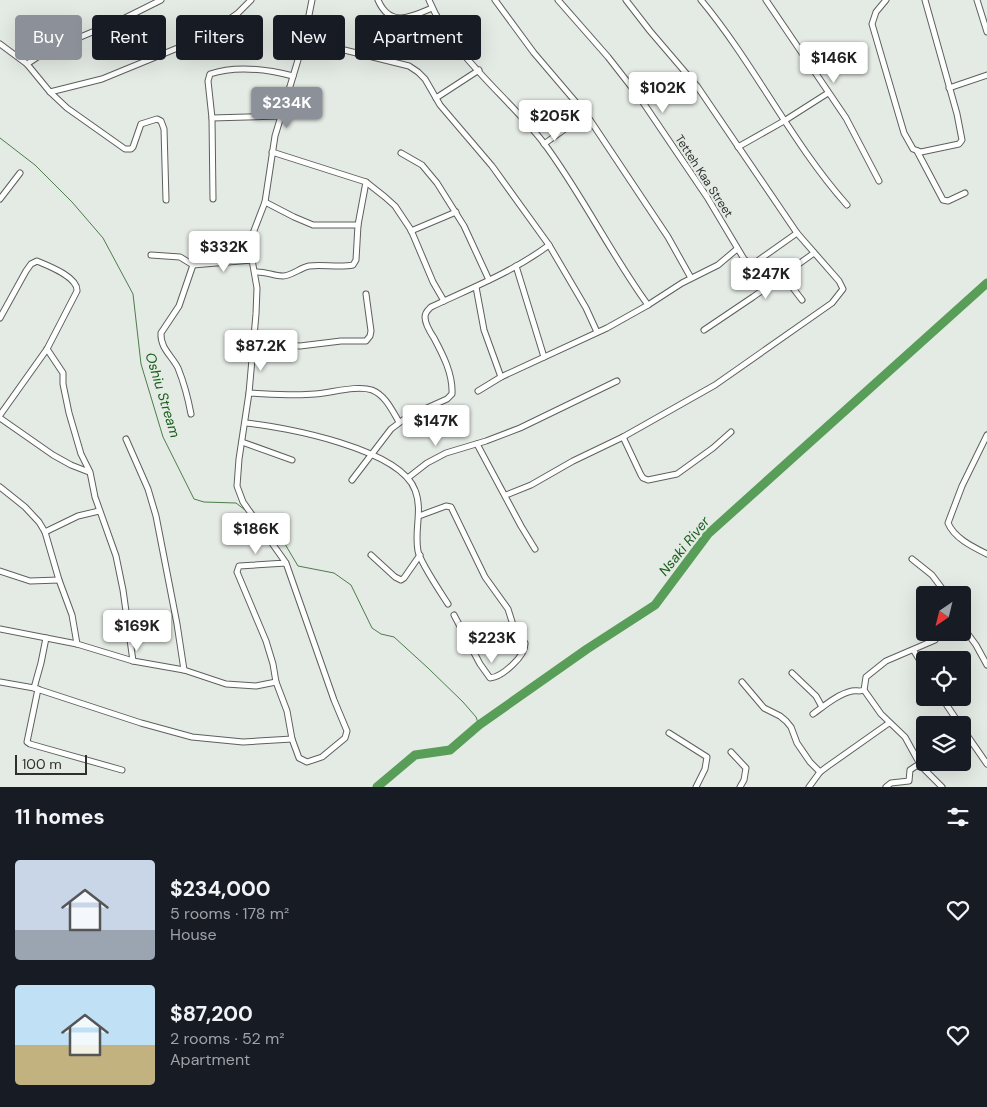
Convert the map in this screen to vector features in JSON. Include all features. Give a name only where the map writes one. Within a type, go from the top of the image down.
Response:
[{"type":"street","points":[[26,64],[45,52],[124,19],[161,0]]},
{"type":"street","points":[[50,92],[102,79],[202,38],[238,13],[251,0]]},
{"type":"street","points":[[309,15],[312,0]]},
{"type":"street","points":[[378,0],[382,10],[387,14],[402,18],[411,17],[432,8]]},
{"type":"street","points":[[429,0],[452,39],[544,144],[586,206],[634,286],[648,305]]},
{"type":"street","points":[[495,0],[534,53],[586,114],[668,237],[691,278]]},
{"type":"street","name":"Tetteh Kaa Street","points":[[558,0],[608,57],[640,98],[702,189],[737,248]]},
{"type":"street","points":[[506,495],[531,485],[573,461],[623,437],[715,385],[838,298],[843,289],[798,233],[697,86],[626,0]]},
{"type":"street","points":[[701,0],[740,51],[784,122],[832,188],[847,205]]},
{"type":"street","points":[[766,0],[846,118],[879,181]]},
{"type":"street","points":[[886,0],[876,12],[872,24],[904,133],[944,200],[948,201],[966,193]]},
{"type":"street","points":[[916,151],[926,152],[961,142],[959,123],[925,0]]},
{"type":"street","points":[[977,0],[987,32]]},
{"type":"street","points":[[0,44],[26,64],[50,92],[67,108],[125,149],[133,147],[141,124],[157,119],[161,121],[164,128],[166,200]]},
{"type":"street","points":[[345,50],[409,66],[418,72],[451,119],[492,166],[549,245],[586,308],[597,332]]},
{"type":"street","points":[[286,563],[239,566],[237,569],[274,664],[276,682],[287,711],[292,739],[299,758],[307,762],[316,760],[330,751],[345,738],[347,730],[334,700],[286,563],[243,502],[237,486],[250,393],[257,288],[250,241],[265,202],[272,152],[280,116],[298,60]]},
{"type":"street","points":[[213,199],[212,118],[208,81],[210,74],[232,69],[258,69],[293,76]]},
{"type":"street","points":[[436,98],[479,70]]},
{"type":"street","points":[[949,88],[987,75]]},
{"type":"street","points":[[738,147],[784,122],[828,93]]},
{"type":"street","points":[[544,144],[586,114]]},
{"type":"street","points":[[212,118],[280,116]]},
{"type":"street","points":[[272,152],[366,182],[395,206],[411,231],[433,282],[444,301]]},
{"type":"street","points":[[401,153],[417,162],[429,172],[456,212],[489,280]]},
{"type":"street","points":[[0,199],[20,173]]},
{"type":"street","points":[[255,272],[283,276],[312,266],[353,265],[356,260],[358,225],[366,182]]},
{"type":"street","points":[[265,202],[294,218],[313,225],[358,225]]},
{"type":"street","points":[[411,231],[456,212]]},
{"type":"street","points":[[478,391],[501,377],[565,348],[648,305],[668,291],[718,265],[737,248],[748,262],[756,262],[798,233]]},
{"type":"street","points":[[352,480],[391,428],[399,422],[447,399],[452,394],[452,382],[448,367],[429,331],[425,316],[431,307],[476,287],[516,266],[549,245]]},
{"type":"street","points":[[704,330],[814,252]]},
{"type":"street","points":[[151,255],[180,257],[193,265],[252,260]]},
{"type":"street","points":[[0,318],[31,264],[37,261],[62,274],[78,286],[47,350],[0,417],[53,456],[70,465],[90,472]]},
{"type":"street","points":[[191,414],[179,373],[162,344],[161,333],[179,306],[193,265]]},
{"type":"street","points":[[516,266],[544,357]]},
{"type":"street","points":[[783,275],[802,300]]},
{"type":"street","points":[[476,287],[484,330],[501,377]]},
{"type":"street","points":[[254,343],[300,346],[341,341],[366,341],[371,332],[366,294]]},
{"type":"street","points":[[47,350],[63,373],[63,384],[69,413],[81,454],[90,472],[94,498],[116,556],[123,590],[133,662]]},
{"type":"street","points":[[409,477],[427,463],[446,452],[477,444],[520,428],[617,381]]},
{"type":"street","points":[[250,393],[294,395],[362,389],[380,396],[387,403],[399,422]]},
{"type":"street","points":[[246,422],[288,429],[344,442],[372,455],[409,477],[416,491],[420,555],[448,604]]},
{"type":"street","points":[[623,437],[641,475],[648,480],[677,474],[713,448],[731,432]]},
{"type":"street","points":[[987,436],[962,486],[948,523],[951,530],[987,554]]},
{"type":"street","points":[[126,439],[148,489],[156,516],[184,670]]},
{"type":"street","points":[[242,442],[292,460]]},
{"type":"street","points":[[477,444],[535,549]]},
{"type":"street","points":[[0,487],[25,507],[39,522],[45,532],[59,580],[72,615],[77,644]]},
{"type":"street","points":[[419,516],[446,506],[451,507],[486,577],[508,609],[514,628],[525,643],[523,654],[502,673],[490,678],[480,664],[454,615]]},
{"type":"street","points":[[45,532],[78,516],[100,511]]},
{"type":"street","points":[[371,555],[395,577],[401,580],[420,555]]},
{"type":"street","points":[[912,559],[932,575],[940,586]]},
{"type":"street","points":[[0,571],[30,581],[59,580]]},
{"type":"street","points":[[0,629],[77,644],[133,662],[184,670],[212,680],[236,685],[256,686],[276,682]]},
{"type":"street","points":[[46,638],[27,742],[122,770]]},
{"type":"street","points":[[971,638],[987,665]]},
{"type":"street","points":[[916,756],[906,737],[889,722],[864,690],[865,680],[869,674],[886,661],[900,654],[914,651],[933,641]]},
{"type":"street","points":[[792,673],[816,696],[822,707]]},
{"type":"street","points":[[0,682],[36,688],[140,723],[192,737],[243,742],[292,739]]},
{"type":"street","points":[[742,682],[764,708],[786,721],[791,727],[797,743],[810,762],[820,772]]},
{"type":"street","points":[[813,714],[850,692],[864,690]]},
{"type":"street","points":[[809,787],[820,772],[889,722]]},
{"type":"street","points":[[669,733],[707,757],[705,769],[696,787]]},
{"type":"street","points":[[971,741],[987,764]]},
{"type":"street","points":[[731,752],[746,768],[746,776],[740,787]]},
{"type":"street","points":[[886,787],[891,783],[910,784],[910,770],[916,766]]},
{"type":"street","points":[[926,771],[942,787]]},
{"type":"waterway","name":"Oshiu Stream","points":[[0,138],[35,165],[72,202],[103,238],[133,294],[141,364],[163,437],[194,499],[204,502],[236,503],[245,510]]},
{"type":"waterway","name":"Nsaki River","points":[[377,787],[415,755],[450,750],[479,725],[587,649],[655,605],[708,534],[987,283]]},
{"type":"waterway","name":"Oshiu Stream","points":[[255,516],[279,534],[298,566],[334,573],[351,585],[372,628],[381,634],[394,637],[463,702],[476,717],[479,725]]}]
